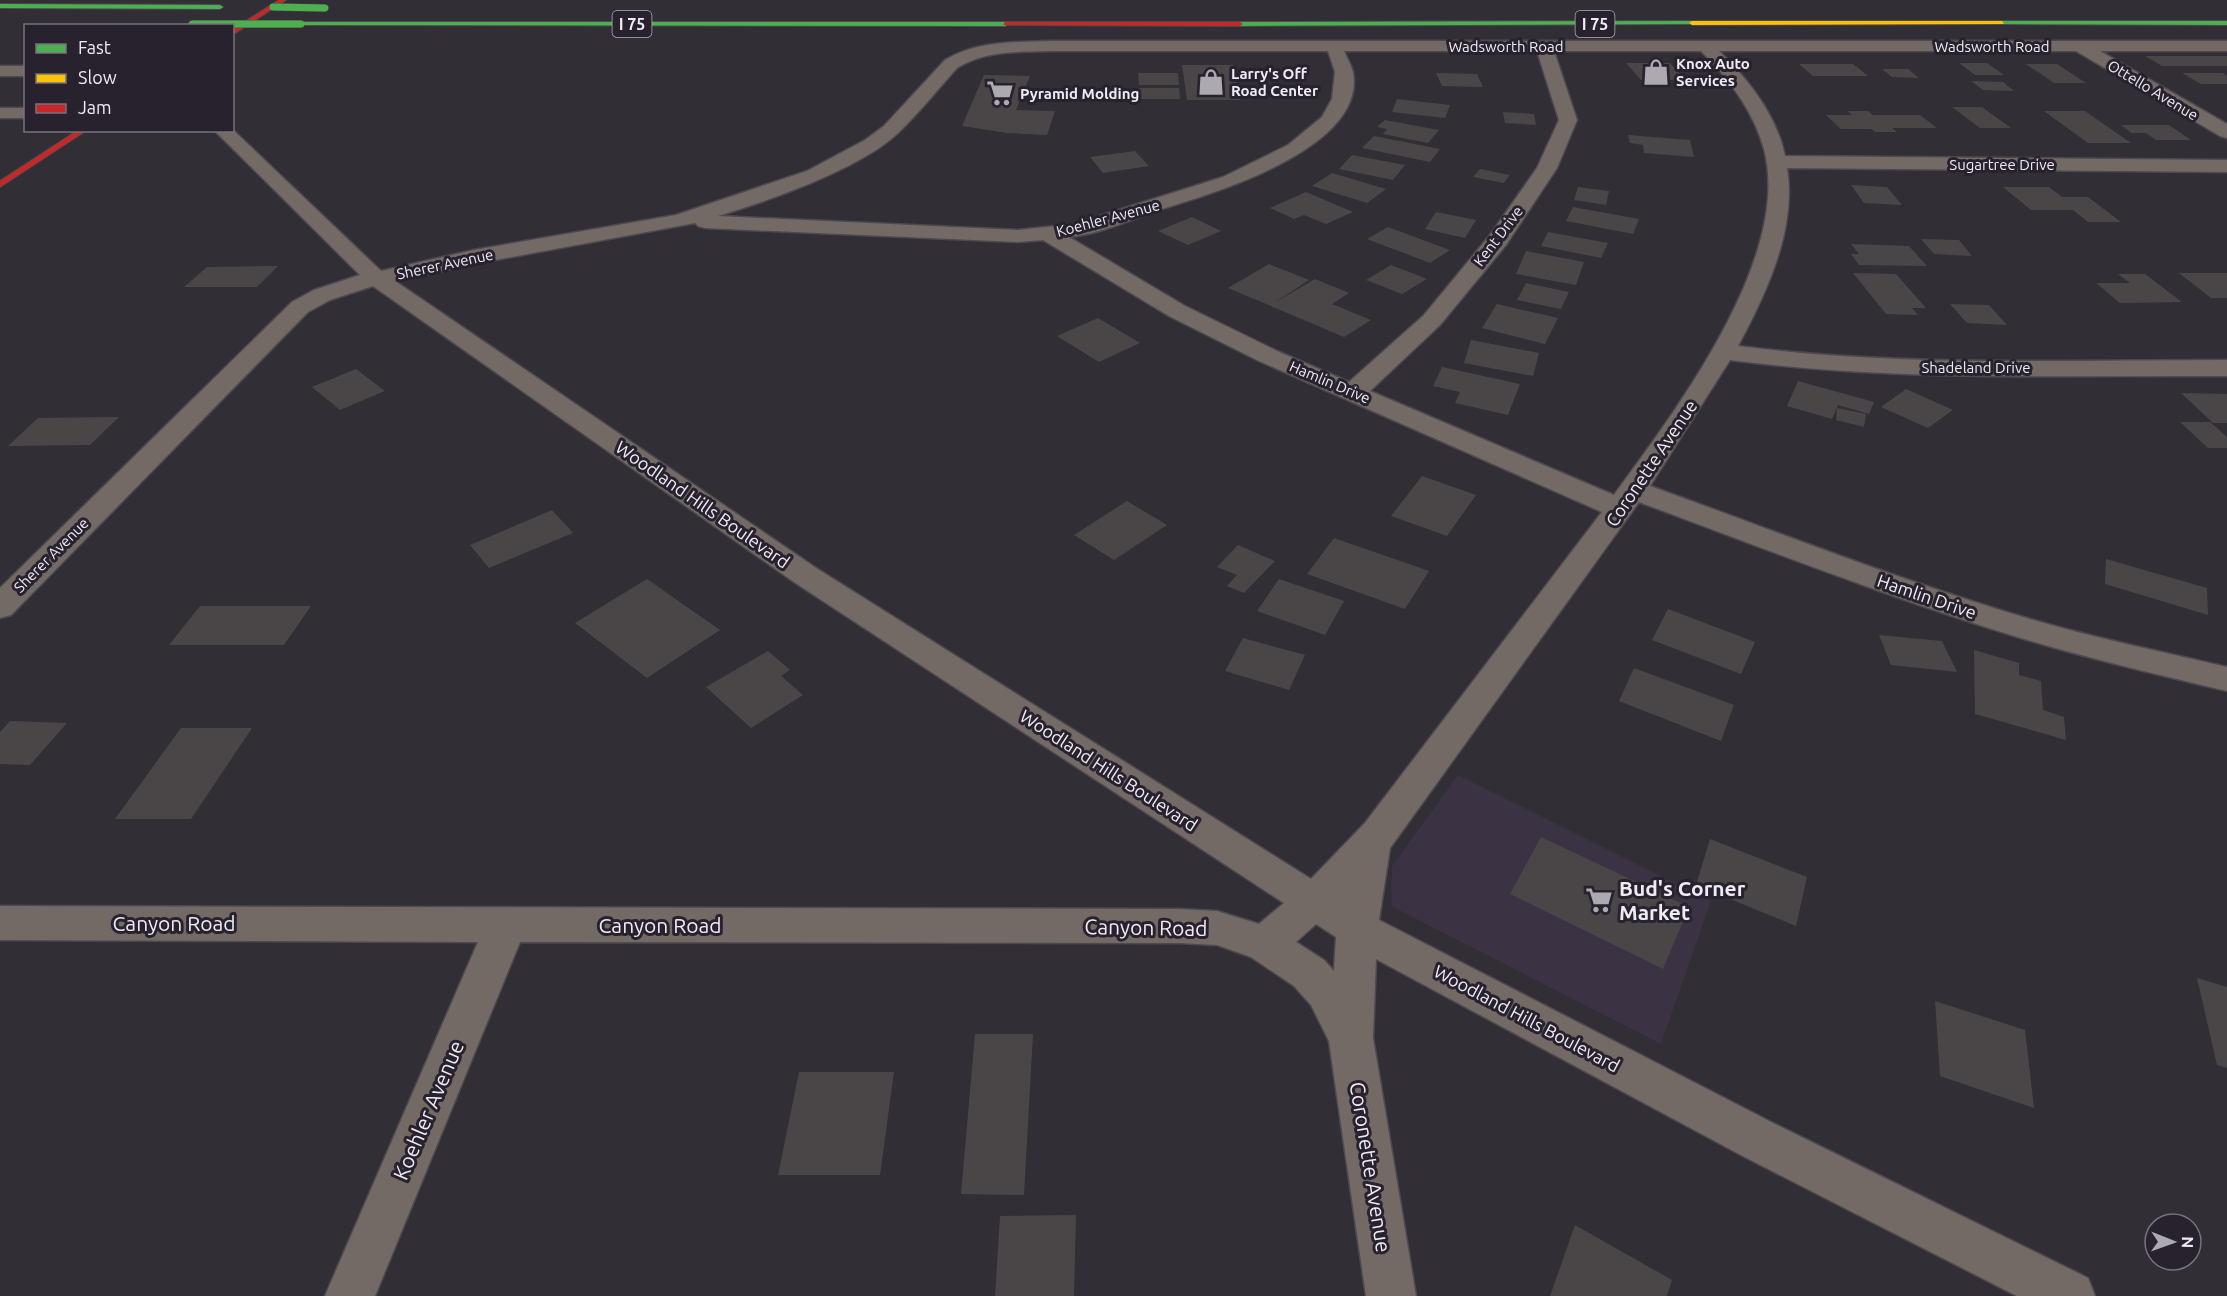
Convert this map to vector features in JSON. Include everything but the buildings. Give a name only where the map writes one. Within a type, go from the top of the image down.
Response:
[{"type":"main road","points":[[134,0],[232,7]]},
{"type":"main road","points":[[234,32],[283,0]]},
{"type":"main road","points":[[0,6],[331,8]]},
{"type":"main road","name":"I 75","points":[[186,24],[2227,23]]},
{"type":"main road","points":[[0,185],[81,132]]},
{"type":"street","name":"Wadsworth Road","points":[[966,55],[998,48],[1051,46],[2227,46]]},
{"type":"street","name":"Koehler Avenue","points":[[679,221],[1018,236],[1077,230],[1230,181],[1295,149],[1329,120],[1341,99],[1344,72],[1334,46]]},
{"type":"street","name":"Kent Drive","points":[[1354,392],[1432,320],[1498,240],[1546,168],[1568,120],[1544,46]]},
{"type":"street","name":"Coronette Avenue","points":[[1265,944],[1314,902],[1371,843],[1628,499],[1725,352],[1744,315],[1768,250],[1778,193],[1777,162],[1762,121],[1747,92],[1730,70],[1705,46]]},
{"type":"street","name":"Ottello Avenue","points":[[2079,46],[2227,132]]},
{"type":"street","name":"Sherer Avenue","points":[[0,607],[300,307],[331,291],[377,279],[474,257],[679,221],[772,191],[852,157],[891,130],[951,63],[966,55]]},
{"type":"street","points":[[0,71],[24,71]]},
{"type":"street","points":[[0,113],[24,113]]},
{"type":"street","name":"Woodland Hills Boulevard","points":[[225,132],[377,279],[805,575],[1314,902],[1357,929],[1755,1138],[2070,1296]]},
{"type":"street","name":"Sugartree Drive","points":[[1777,162],[2227,166]]},
{"type":"street","name":"Hamlin Drive","points":[[1050,234],[1177,311],[1268,356],[1628,499],[2000,621],[2094,647],[2227,679]]},
{"type":"street","name":"Shadeland Drive","points":[[1725,352],[1801,362],[1877,367],[2227,368]]},
{"type":"street","name":"Coronette Avenue","points":[[1371,843],[1357,929],[1351,1038],[1391,1296]]},
{"type":"street","name":"Canyon Road","points":[[0,923],[1179,926],[1217,928],[1265,944],[1309,974]]},
{"type":"street","name":"Koehler Avenue","points":[[350,1296],[506,925]]},
{"type":"street","name":"Coronette Avenue","points":[[1309,974],[1326,992],[1351,1038]]},
{"type":"shaded area","points":[[1458,775],[1711,901],[1661,1044],[1391,906],[1392,866]]},
{"type":"traffic: fast","points":[[0,6],[220,7]]},
{"type":"traffic: fast","points":[[273,7],[325,8]]},
{"type":"traffic: fast","points":[[1240,24],[1692,23]]},
{"type":"traffic: fast","points":[[2002,23],[2227,23]]},
{"type":"traffic: fast","points":[[192,24],[301,24]]},
{"type":"traffic: fast","points":[[301,24],[1005,24]]},
{"type":"traffic: slow","points":[[1692,23],[2002,23]]},
{"type":"traffic: jam","points":[[234,32],[283,0]]},
{"type":"traffic: jam","points":[[1005,24],[1240,24]]},
{"type":"traffic: jam","points":[[0,185],[81,132]]},
{"type":"place","name":"Knox Auto Services","points":[[1656,72]]},
{"type":"place","name":"Larry's Off Road Center","points":[[1211,82]]},
{"type":"place","name":"Pyramid Molding","points":[[1000,93]]},
{"type":"place","name":"Bud's Corner Market","points":[[1599,900]]}]
